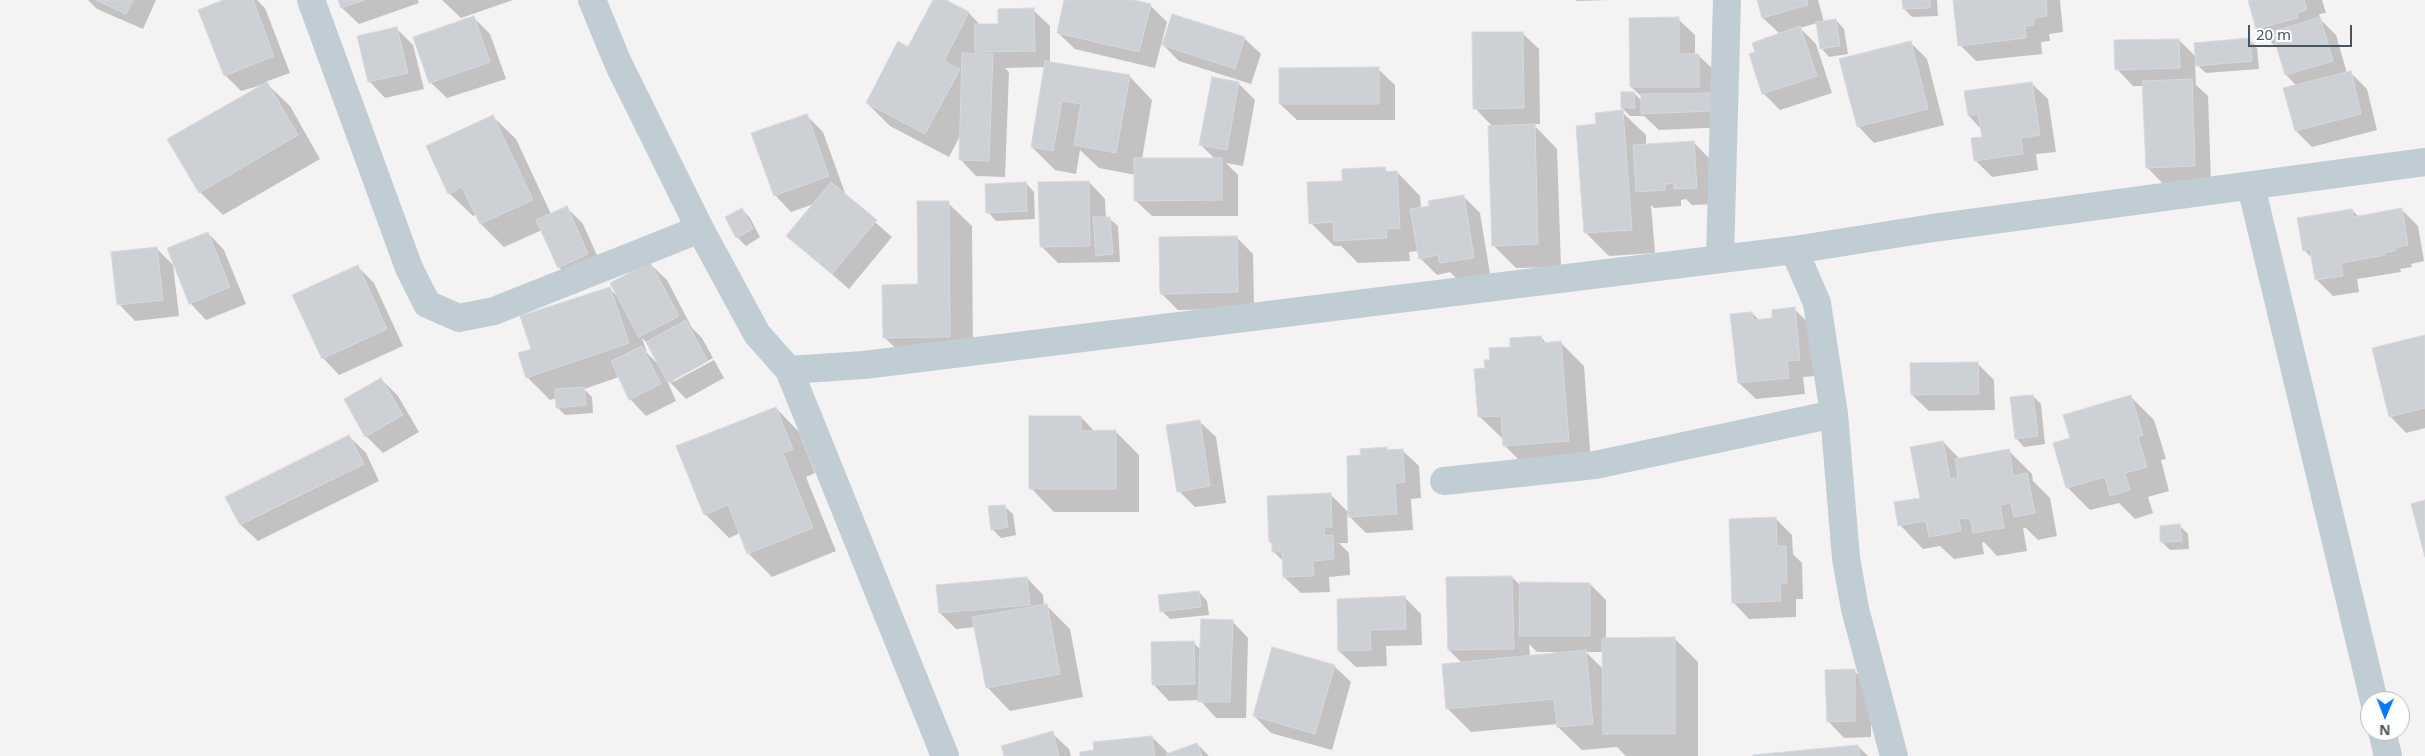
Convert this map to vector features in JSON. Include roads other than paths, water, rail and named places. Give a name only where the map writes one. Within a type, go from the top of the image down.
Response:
[{"type":"street","points":[[310,0],[409,268],[427,304],[459,318],[494,311],[700,229]]},
{"type":"street","points":[[592,0],[618,63],[700,229],[757,334],[789,370],[945,756]]},
{"type":"street","points":[[1720,259],[1728,0]]},
{"type":"street","points":[[789,370],[864,365],[1794,250],[1933,228],[2425,162]]},
{"type":"street","points":[[2251,186],[2372,691]]},
{"type":"street","points":[[1794,250],[1817,302],[1834,414],[1846,558],[1855,609],[1894,756]]},
{"type":"street","points":[[1444,481],[1595,465],[1834,414]]},
{"type":"street","points":[[2384,741],[2388,756]]}]
